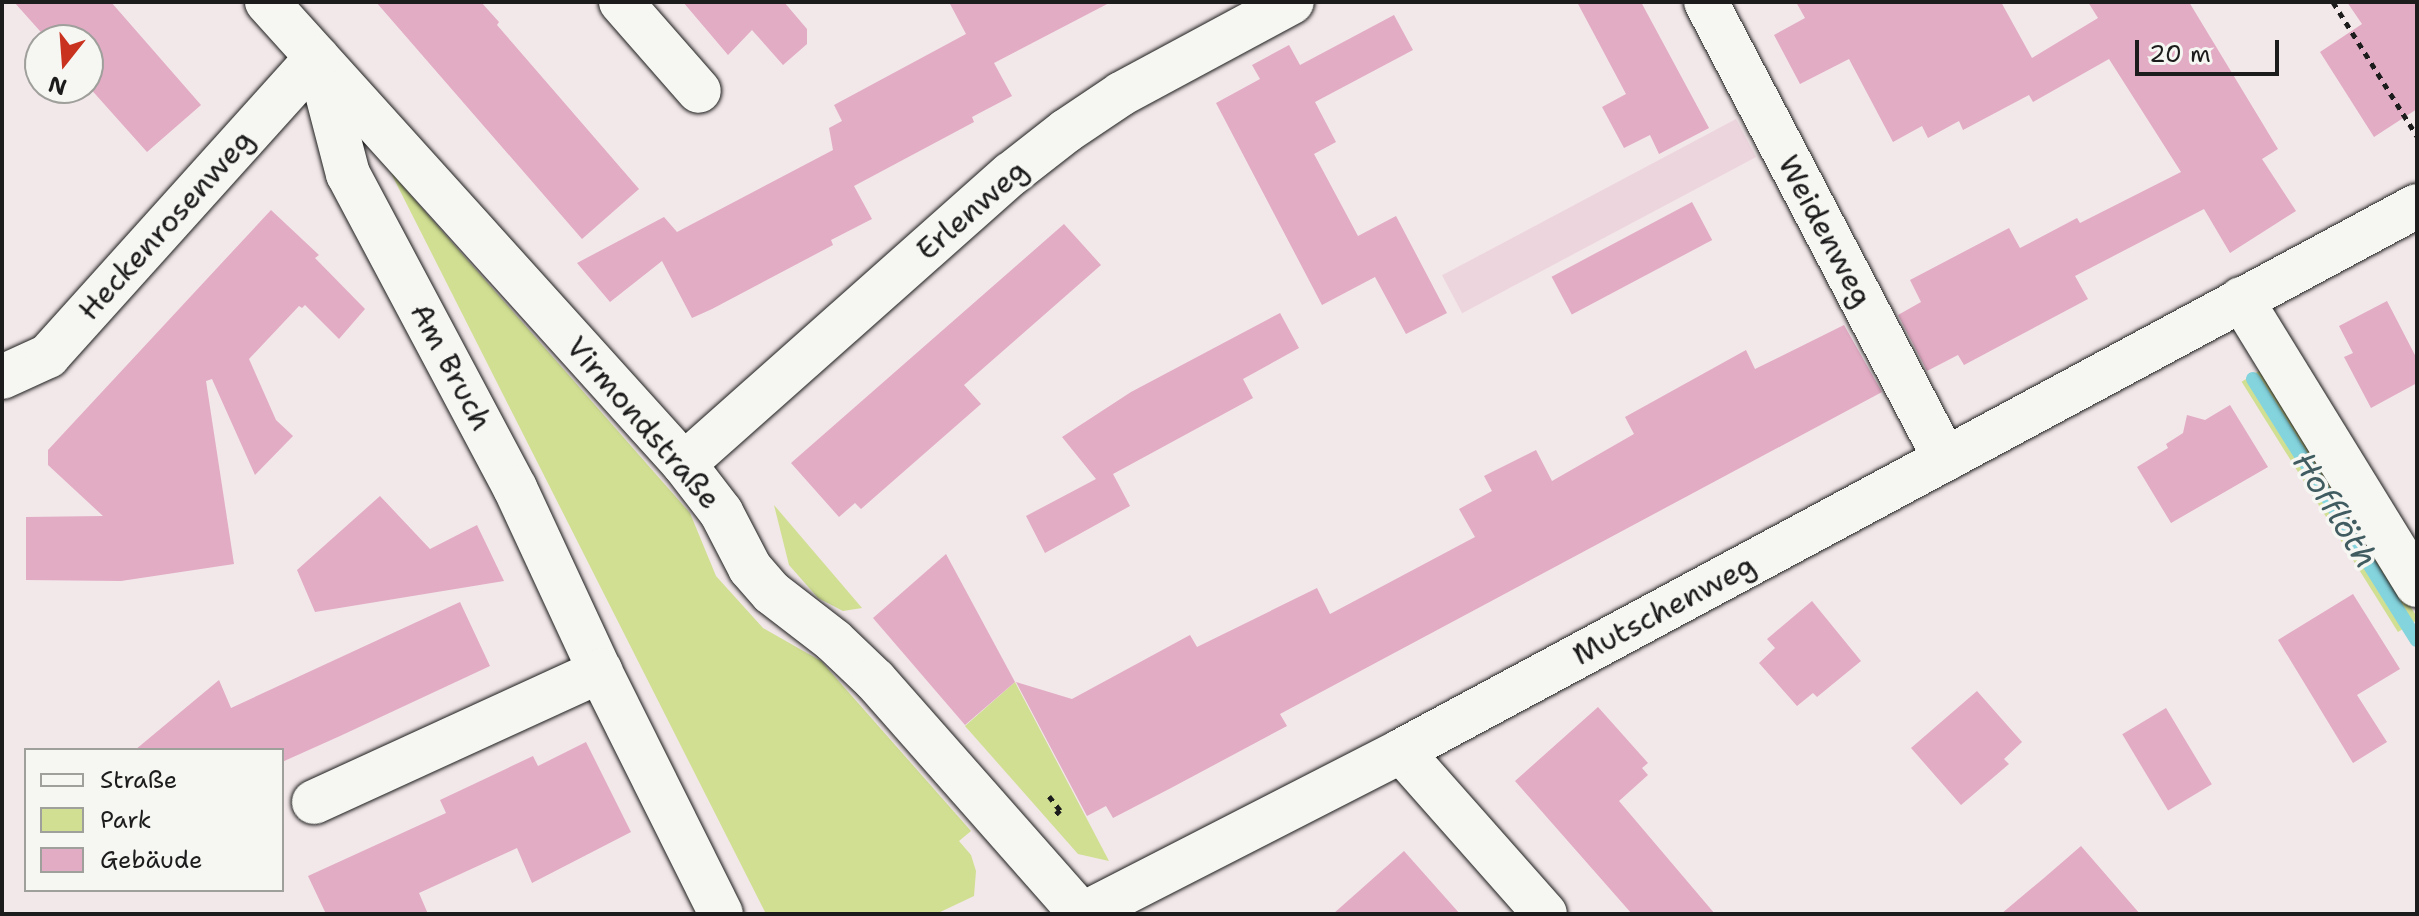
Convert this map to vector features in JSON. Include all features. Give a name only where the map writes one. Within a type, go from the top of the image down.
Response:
[{"type":"street","name":"Virmondstraße","points":[[267,2],[684,464],[710,495],[750,568],[772,593],[834,641],[875,680],[1082,914]]},
{"type":"street","points":[[621,2],[699,91]]},
{"type":"street","name":"Erlenweg","points":[[684,464],[1011,174],[1066,131],[1121,94],[1292,2]]},
{"type":"street","name":"Weidenweg","points":[[1706,2],[1945,459]]},
{"type":"street","name":"Heckenrosenweg","points":[[2,377],[48,356],[317,57]]},
{"type":"street","name":"Am Bruch","points":[[317,57],[348,174],[515,488],[600,671],[721,914]]},
{"type":"street","name":"Mutschenweg","points":[[1082,914],[1401,751],[2417,206]]},
{"type":"street","points":[[2241,299],[2417,585]]},
{"type":"street","points":[[314,802],[600,671]]},
{"type":"street","points":[[1401,751],[1545,914]]},
{"type":"path","points":[[2333,2],[2417,136]]},
{"type":"shaded area","points":[[1736,119],[1756,157],[1462,313],[1442,275]]},
{"type":"green space","points":[[391,173],[690,513],[716,576],[763,628],[821,661],[971,831],[959,841],[971,855],[976,871],[974,896],[936,914],[766,914]]},
{"type":"green space","points":[[2262,369],[2417,617],[2398,632],[2242,382]]},
{"type":"green space","points":[[774,505],[862,608],[843,611],[818,598],[789,565]]},
{"type":"green space","points":[[1015,682],[1109,861],[1078,854],[965,726]]},
{"type":"building","points":[[14,2],[111,2],[201,105],[147,152],[104,104],[104,24],[34,24]]},
{"type":"building","points":[[376,2],[481,2],[499,22],[497,25],[639,189],[582,239]]},
{"type":"building","points":[[683,2],[784,2],[807,29],[807,44],[783,65],[752,30],[728,55]]},
{"type":"building","points":[[949,2],[1111,2],[994,63],[1012,96],[972,117],[974,122],[854,186],[872,219],[831,240],[833,245],[712,309],[692,318],[662,261],[610,302],[577,263],[664,217],[677,232],[833,150],[829,128],[842,121],[834,105],[966,34]]},
{"type":"building","points":[[1577,2],[1641,2],[1709,128],[1659,154],[1650,135],[1624,148],[1602,107],[1626,94]]},
{"type":"building","points":[[1796,2],[2001,2],[2032,58],[2098,18],[2088,2],[2189,2],[2278,149],[2262,159],[2296,211],[2230,253],[2204,209],[2075,276],[2088,299],[1964,365],[1958,355],[1927,371],[1898,315],[1921,302],[1910,280],[2009,228],[2020,248],[2077,218],[2080,223],[2181,172],[2109,59],[2033,102],[2029,95],[1963,130],[1959,121],[1928,138],[1922,126],[1893,142],[1849,59],[1800,84],[1774,35],[1805,18]]},
{"type":"building","points":[[2347,2],[2417,2],[2417,109],[2374,137],[2320,52],[2362,24]]},
{"type":"building","points":[[1394,15],[1413,50],[1315,102],[1336,142],[1314,154],[1358,236],[1396,216],[1447,313],[1406,334],[1375,277],[1322,305],[1216,103],[1260,79],[1252,65],[1289,45],[1300,65]]},
{"type":"building","points":[[1692,202],[1712,240],[1572,315],[1552,277]]},
{"type":"building","points":[[271,210],[319,255],[315,258],[365,309],[339,339],[305,305],[302,308],[299,306],[249,359],[276,420],[293,436],[255,475],[212,379],[206,381],[234,564],[121,581],[26,580],[26,517],[103,516],[48,465],[48,450]]},
{"type":"building","points":[[1064,224],[1101,265],[964,385],[981,404],[861,509],[855,503],[839,517],[791,463]]},
{"type":"building","points":[[2387,301],[2417,359],[2417,383],[2371,408],[2344,357],[2353,353],[2339,326]]},
{"type":"building","points":[[1280,313],[1299,348],[1243,379],[1253,398],[1113,474],[1130,506],[1045,553],[1026,516],[1096,479],[1062,437],[1131,392]]},
{"type":"building","points":[[1844,325],[1882,392],[1280,714],[1287,726],[1171,788],[1113,818],[1106,806],[1087,816],[1016,682],[1072,699],[1190,635],[1197,647],[1317,588],[1330,614],[1475,537],[1459,509],[1492,491],[1484,476],[1536,450],[1552,481],[1634,434],[1625,417],[1746,350],[1755,369]]},
{"type":"building","points":[[2230,405],[2268,467],[2171,523],[2137,467],[2168,448],[2166,444],[2183,433],[2187,415],[2205,420]]},
{"type":"building","points":[[380,496],[430,549],[477,525],[504,581],[315,612],[297,570]]},
{"type":"building","points":[[946,554],[1015,682],[965,725],[873,618]]},
{"type":"building","points":[[2353,594],[2400,669],[2357,695],[2387,742],[2353,763],[2278,640]]},
{"type":"building","points":[[1812,601],[1861,661],[1817,697],[1813,693],[1797,706],[1759,663],[1775,648],[1767,639]]},
{"type":"building","points":[[460,602],[490,666],[284,761],[284,748],[137,748],[219,680],[231,708]]},
{"type":"building","points":[[1977,691],[2022,742],[2004,759],[2009,764],[1961,805],[1911,748]]},
{"type":"building","points":[[1598,707],[1648,763],[1642,768],[1648,775],[1619,801],[1715,914],[1632,914],[1515,781]]},
{"type":"building","points":[[2166,708],[2212,784],[2168,811],[2122,734]]},
{"type":"building","points":[[586,742],[631,832],[532,883],[517,848],[419,893],[428,914],[326,914],[308,876],[446,813],[440,800],[533,756],[538,766]]},
{"type":"building","points":[[2081,846],[2140,914],[2001,914],[2044,878]]},
{"type":"building","points":[[1404,851],[1460,914],[1333,914]]},
{"type":"waterway","name":"Hofflöth","points":[[2253,379],[2417,640]]}]
